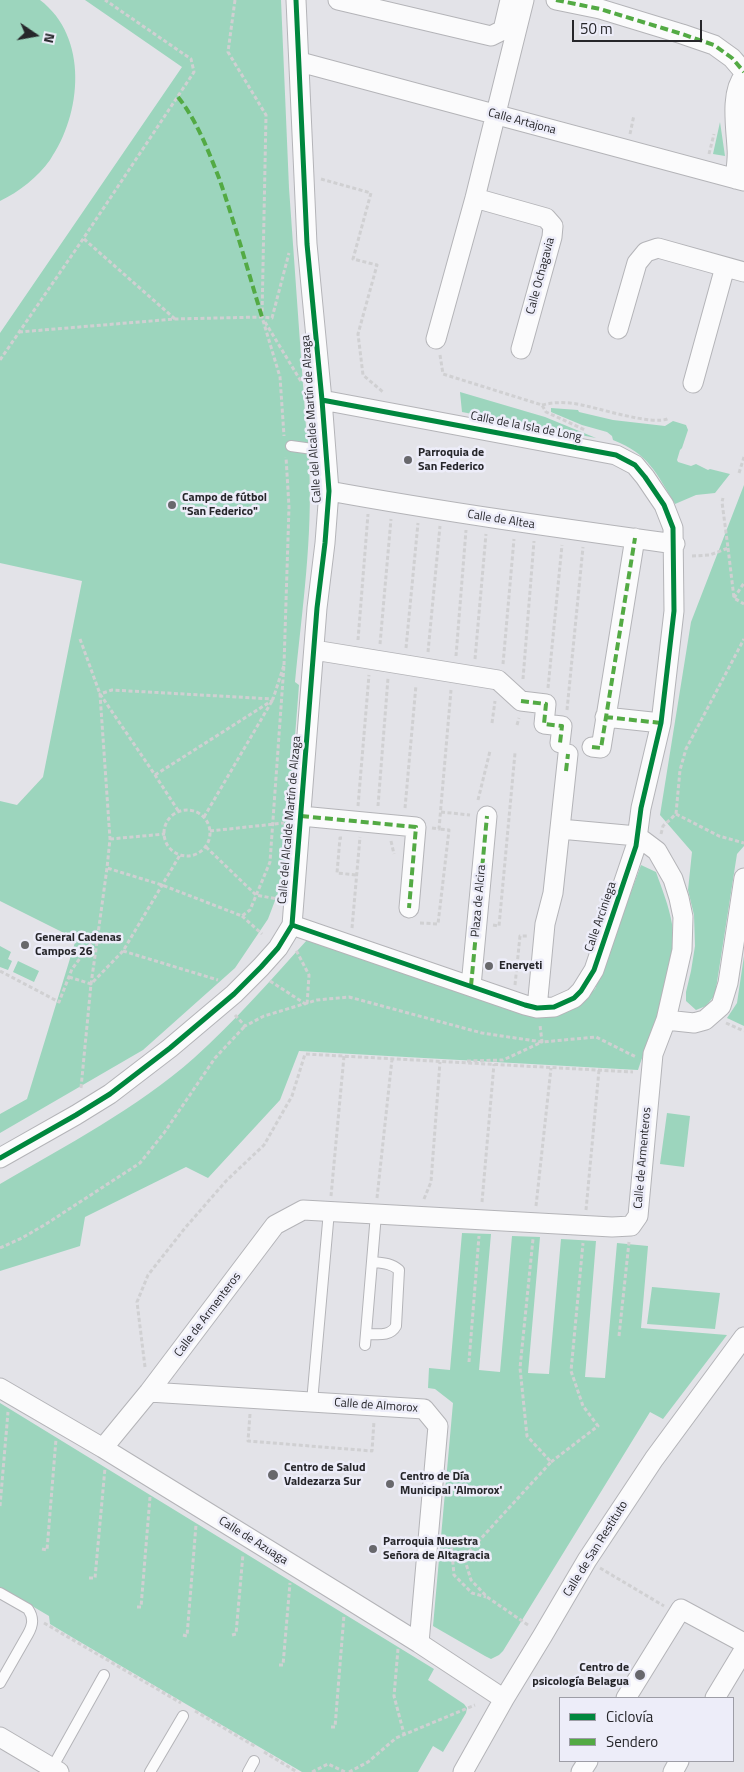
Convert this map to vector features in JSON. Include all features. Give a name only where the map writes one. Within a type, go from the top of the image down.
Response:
[{"type":"street","name":"Calle del Alcalde Martín de Alzaga","points":[[292,924],[293,820],[326,543],[329,491],[307,244],[296,0]]},
{"type":"street","points":[[338,0],[491,36],[503,30],[510,0]]},
{"type":"street","points":[[436,339],[475,198],[524,0]]},
{"type":"street","points":[[556,0],[600,9],[682,34],[714,45],[732,58],[744,74],[740,80],[734,112],[740,180]]},
{"type":"street","name":"Calle Artajona","points":[[300,62],[495,116],[740,180]]},
{"type":"street","name":"Calle Ochagavia","points":[[475,198],[546,218],[553,226],[552,237],[521,349]]},
{"type":"street","points":[[618,329],[637,263],[646,252],[658,248],[744,272]]},
{"type":"street","points":[[693,384],[725,267]]},
{"type":"street","name":"Calle de la Isla de Long","points":[[322,400],[616,455],[635,465],[657,493],[669,516],[673,528],[674,544]]},
{"type":"street","name":"Calle de Altea","points":[[329,491],[487,518],[674,544]]},
{"type":"street","points":[[592,747],[601,748],[634,538]]},
{"type":"street","name":"Calle Arciniega","points":[[292,924],[536,1008],[554,1007],[574,998],[594,970],[634,851],[642,800],[662,723],[674,611],[674,544]]},
{"type":"street","points":[[314,650],[498,680],[521,701],[546,704],[544,724],[564,749],[560,829],[553,893],[545,924],[536,1008]]},
{"type":"street","points":[[605,717],[662,723]]},
{"type":"street","name":"Plaza de Alcira","points":[[471,986],[481,810]]},
{"type":"street","points":[[293,820],[365,822],[410,826],[414,916]]},
{"type":"street","points":[[560,829],[637,836]]},
{"type":"street","name":"Calle de Armenteros","points":[[105,1449],[275,1225],[303,1210],[623,1228],[631,1226],[638,1216],[653,1054],[666,1020],[681,961],[683,933],[683,917],[677,888],[657,850],[637,836]]},
{"type":"street","points":[[666,1020],[694,1023],[705,1020],[721,1006],[728,983],[744,878]]},
{"type":"street","points":[[0,1158],[76,1116],[110,1094],[170,1048],[234,994],[261,967],[278,948],[292,924]]},
{"type":"street","name":"Calle de San Restituto","points":[[463,1772],[587,1560],[654,1459],[744,1336]]},
{"type":"street","name":"Calle de Azuaga","points":[[5,1391],[105,1449],[345,1597],[504,1699]]},
{"type":"street","name":"Calle de Almorox","points":[[149,1392],[424,1409],[438,1426],[419,1643]]},
{"type":"street","points":[[627,1697],[681,1609],[744,1643]]},
{"type":"street","points":[[717,1697],[744,1650]]},
{"type":"street","points":[[0,1737],[56,1770]]},
{"type":"lane","points":[[287,446],[326,451]]},
{"type":"lane","points":[[312,1402],[329,1211]]},
{"type":"lane","points":[[365,1345],[376,1214]]},
{"type":"lane","points":[[366,1334],[389,1334],[396,1326],[399,1270],[389,1264],[372,1262]]},
{"type":"lane","points":[[0,1592],[28,1609],[31,1613],[32,1626],[0,1683]]},
{"type":"lane","points":[[56,1770],[104,1675]]},
{"type":"lane","points":[[150,1772],[183,1716]]},
{"type":"lane","points":[[248,1772],[254,1762]]},
{"type":"path","points":[[0,360],[84,239],[194,72],[191,59],[105,0]]},
{"type":"path","points":[[235,0],[228,52],[266,115],[262,317],[280,377],[287,446],[289,507],[284,665],[270,862],[250,910],[242,916]]},
{"type":"path","points":[[629,136],[634,115]]},
{"type":"path","points":[[709,157],[714,134]]},
{"type":"path","points":[[320,179],[371,193],[353,259],[377,265],[358,334],[363,376],[388,397]]},
{"type":"path","points":[[84,239],[175,319]]},
{"type":"path","points":[[19,332],[175,319],[272,318],[289,253],[296,243],[307,244]]},
{"type":"path","points":[[262,317],[305,389],[322,400]]},
{"type":"path","points":[[436,339],[443,374],[542,405],[554,402],[573,404],[650,420],[664,421],[669,418]]},
{"type":"path","points":[[542,405],[546,412],[579,428],[592,432]]},
{"type":"path","points":[[739,473],[744,456]]},
{"type":"path","points":[[723,498],[734,598]]},
{"type":"path","points":[[357,656],[370,499]]},
{"type":"path","points":[[379,660],[392,503]]},
{"type":"path","points":[[405,664],[419,507]]},
{"type":"path","points":[[427,668],[442,511]]},
{"type":"path","points":[[454,672],[468,515]]},
{"type":"path","points":[[474,676],[487,518]]},
{"type":"path","points":[[498,680],[499,672],[502,669],[515,522]]},
{"type":"path","points":[[521,701],[535,525]]},
{"type":"path","points":[[546,704],[564,529]]},
{"type":"path","points":[[564,749],[584,532]]},
{"type":"path","points":[[692,556],[710,555],[728,548]]},
{"type":"path","points":[[734,598],[744,583]]},
{"type":"path","points":[[734,598],[744,604]]},
{"type":"path","points":[[80,639],[100,694],[156,774],[179,812]]},
{"type":"path","points":[[657,850],[663,826],[676,814],[680,770],[686,749],[744,639]]},
{"type":"path","points":[[204,817],[273,699],[284,665]]},
{"type":"path","points":[[351,944],[356,875],[388,678]]},
{"type":"path","points":[[365,822],[369,680]]},
{"type":"path","points":[[414,916],[438,924],[448,830],[410,826],[415,688]]},
{"type":"path","points":[[100,694],[112,690],[273,699]]},
{"type":"path","points":[[440,829],[450,693]]},
{"type":"path","points":[[81,1088],[91,984],[110,839],[100,694]]},
{"type":"path","points":[[156,774],[273,699]]},
{"type":"path","points":[[441,812],[481,810],[490,751]]},
{"type":"path","points":[[187,811],[196,812],[204,817],[207,819],[210,832],[210,840],[206,847],[195,855],[180,855],[172,851],[167,845],[165,834],[168,821],[179,812],[187,811]]},
{"type":"path","points":[[676,814],[719,836],[744,844]]},
{"type":"path","points":[[210,832],[272,825],[293,820]]},
{"type":"path","points":[[110,839],[165,834]]},
{"type":"path","points":[[350,839],[340,838],[337,873],[356,875]]},
{"type":"path","points":[[206,847],[256,895],[278,899]]},
{"type":"path","points":[[91,984],[123,951],[180,855]]},
{"type":"path","points":[[107,868],[162,884],[242,916],[262,934]]},
{"type":"path","points":[[0,971],[59,1002],[72,969],[98,934]]},
{"type":"path","points":[[296,950],[309,975],[307,1004]]},
{"type":"path","points":[[123,951],[218,980]]},
{"type":"path","points":[[69,977],[91,984]]},
{"type":"path","points":[[268,980],[307,1004]]},
{"type":"path","points":[[0,1248],[46,1224],[140,1163],[164,1134],[215,1058],[245,1026],[264,1016],[317,1000],[350,997],[482,1033],[542,1042],[596,1037],[640,1059],[653,1054]]},
{"type":"path","points":[[536,1008],[542,1042]]},
{"type":"path","points":[[234,1014],[245,1026]]},
{"type":"path","points":[[718,1020],[744,1031]]},
{"type":"path","points":[[440,1062],[503,1060],[542,1042]]},
{"type":"path","points":[[149,1392],[136,1302],[148,1275],[185,1228],[226,1181],[264,1146],[292,1096],[305,1054],[651,1073]]},
{"type":"path","points":[[329,1211],[344,1056]]},
{"type":"path","points":[[376,1214],[392,1059]]},
{"type":"path","points":[[418,1216],[431,1182],[440,1062]]},
{"type":"path","points":[[551,1068],[520,1368],[527,1436],[551,1462]]},
{"type":"path","points":[[543,1635],[487,1597],[471,1580],[464,1557],[551,1462],[598,1426],[583,1406],[571,1371],[599,1070]]},
{"type":"path","points":[[619,1336],[631,1226]]},
{"type":"path","points":[[0,1506],[5,1391]]},
{"type":"path","points":[[252,1398],[248,1441],[372,1451],[376,1406]]},
{"type":"path","points":[[42,1549],[46,1550],[57,1421]]},
{"type":"path","points":[[89,1578],[95,1578],[105,1449]]},
{"type":"path","points":[[137,1607],[141,1607],[152,1479]]},
{"type":"path","points":[[183,1635],[187,1636],[197,1506]]},
{"type":"path","points":[[429,1535],[451,1542],[454,1575],[472,1593],[487,1597]]},
{"type":"path","points":[[232,1634],[236,1634],[244,1536]]},
{"type":"path","points":[[587,1560],[677,1614]]},
{"type":"path","points":[[279,1665],[283,1665],[291,1564]]},
{"type":"path","points":[[331,1727],[335,1727],[345,1597]]},
{"type":"path","points":[[43,1623],[297,1772]]},
{"type":"path","points":[[400,1631],[394,1696],[404,1734]]},
{"type":"path","points":[[349,1772],[368,1762],[396,1738],[475,1705]]},
{"type":"path","points":[[312,1772],[328,1764],[345,1772]]},
{"type":"green space","points":[[0,0],[40,0],[56,16],[67,34],[73,55],[75,77],[74,99],[69,121],[61,141],[50,160],[28,183],[0,201]]},
{"type":"green space","points":[[85,0],[281,0],[289,188],[306,427],[309,446],[308,546],[295,682],[299,685],[284,877],[268,919],[235,968],[143,1050],[0,1133],[0,1114],[27,1099],[76,939],[0,901],[0,801],[17,805],[43,777],[82,581],[0,563],[0,333],[182,67]]},
{"type":"green space","points":[[720,122],[725,156],[713,154]]},
{"type":"green space","points":[[460,392],[545,417],[596,438],[462,412]]},
{"type":"green space","points":[[551,408],[578,410],[579,412],[613,420],[665,426],[673,421],[686,425],[688,430],[680,450],[678,462],[691,466],[696,464],[708,470],[730,474],[715,493],[696,495],[675,504],[657,474],[643,458],[625,445],[613,440],[612,436],[607,432],[582,425],[551,412]]},
{"type":"green space","points":[[744,485],[744,846],[737,854],[715,995],[706,1006],[696,1010],[686,1001],[695,946],[694,915],[688,890],[692,852],[660,815],[691,622]]},
{"type":"green space","points":[[641,865],[656,872],[671,917],[673,941],[668,979],[638,1070],[299,1051],[280,1100],[208,1178],[186,1167],[85,1217],[80,1246],[0,1271],[0,1184],[100,1126],[149,1094],[172,1076],[194,1058],[252,1001],[307,940],[533,1012],[580,1002],[595,989]]},
{"type":"green space","points":[[0,946],[11,952],[8,959],[12,961],[8,970],[0,967]]},
{"type":"green space","points":[[744,956],[744,1026],[727,1018],[737,1003]]},
{"type":"green space","points":[[18,961],[39,971],[34,982],[13,972]]},
{"type":"green space","points":[[667,1113],[690,1116],[684,1167],[660,1164]]},
{"type":"green space","points":[[462,1233],[491,1234],[479,1370],[500,1372],[512,1236],[540,1237],[528,1373],[549,1374],[561,1239],[596,1241],[585,1377],[605,1378],[617,1243],[648,1246],[641,1328],[727,1335],[663,1419],[650,1412],[503,1651],[491,1659],[433,1626],[453,1403],[435,1389],[428,1388],[429,1368],[450,1370]]},
{"type":"green space","points":[[652,1287],[720,1293],[715,1329],[647,1324]]},
{"type":"green space","points":[[0,1403],[434,1669],[428,1680],[467,1708],[466,1713],[443,1752],[433,1746],[418,1772],[302,1772],[50,1624],[49,1616],[0,1587]]},
{"type":"marked path","points":[[556,0],[600,9],[714,45],[732,58],[744,72]]},
{"type":"marked path","points":[[178,97],[196,126],[219,178],[262,317]]},
{"type":"marked path","points":[[592,747],[601,748],[635,538]]},
{"type":"marked path","points":[[521,701],[546,704],[544,724],[562,726],[560,743]]},
{"type":"marked path","points":[[605,717],[661,723]]},
{"type":"marked path","points":[[566,771],[568,754]]},
{"type":"marked path","points":[[301,816],[416,827],[409,908]]},
{"type":"marked path","points":[[471,986],[487,816]]},
{"type":"cycle path","points":[[0,1158],[110,1094],[170,1048],[234,994],[261,967],[278,948],[292,925],[317,608],[329,491],[307,244],[296,0]]},
{"type":"cycle path","points":[[292,925],[525,1005],[537,1008],[554,1007],[574,998],[581,991],[594,970],[636,846],[641,808],[661,723],[674,611],[673,528],[664,505],[635,465],[616,455],[322,400]]},
{"type":"place","name":"Parroquia de San Federico","points":[[408,460]]},
{"type":"place","name":"Campo de fútbol \"San Federico\"","points":[[172,505]]},
{"type":"place","name":"General Cadenas Campos 26","points":[[25,945]]},
{"type":"place","name":"Eneryeti","points":[[489,966]]},
{"type":"place","name":"Centro de Salud Valdezarza Sur","points":[[273,1475]]},
{"type":"place","name":"Centro de Día Municipal 'Almorox'","points":[[390,1484]]},
{"type":"place","name":"Parroquia Nuestra Señora de Altagracia","points":[[373,1549]]},
{"type":"place","name":"Centro de psicología Belagua","points":[[640,1675]]}]
